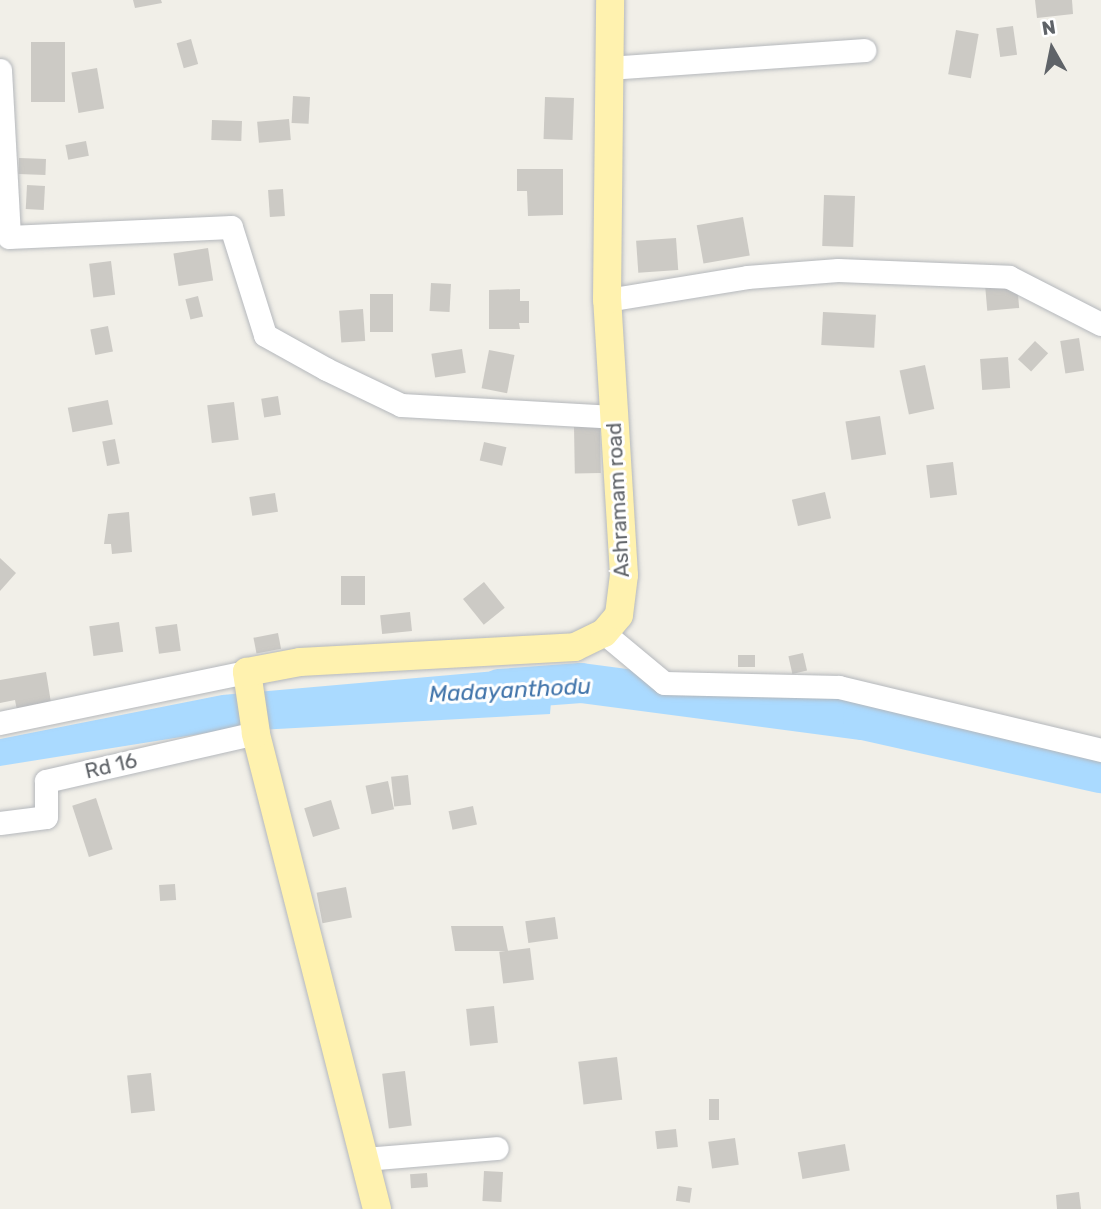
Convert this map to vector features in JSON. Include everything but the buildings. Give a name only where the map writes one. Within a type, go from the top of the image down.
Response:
[{"type":"main road","name":"Ashramam road","points":[[604,633],[619,615],[624,575],[607,300],[610,0]]},
{"type":"main road","points":[[377,1209],[256,733],[247,672],[300,662],[575,647],[604,633]]},
{"type":"street","points":[[609,68],[864,50]]},
{"type":"street","points":[[0,70],[9,237],[231,226],[265,335],[326,369],[401,405],[614,417]]},
{"type":"street","points":[[607,300],[747,277],[838,270],[1009,277],[1101,324]]},
{"type":"street","points":[[604,633],[664,683],[839,687],[1101,750]]},
{"type":"street","points":[[0,723],[247,672]]},
{"type":"street","name":"Rd 16","points":[[0,823],[46,817],[46,781],[256,733]]},
{"type":"street","points":[[364,1159],[497,1148]]},
{"type":"water","points":[[554,666],[550,714],[206,733],[0,766],[0,739],[222,695]]},
{"type":"waterway","name":"Madayanthodu","points":[[499,689],[581,683],[863,720],[1101,773]]}]
